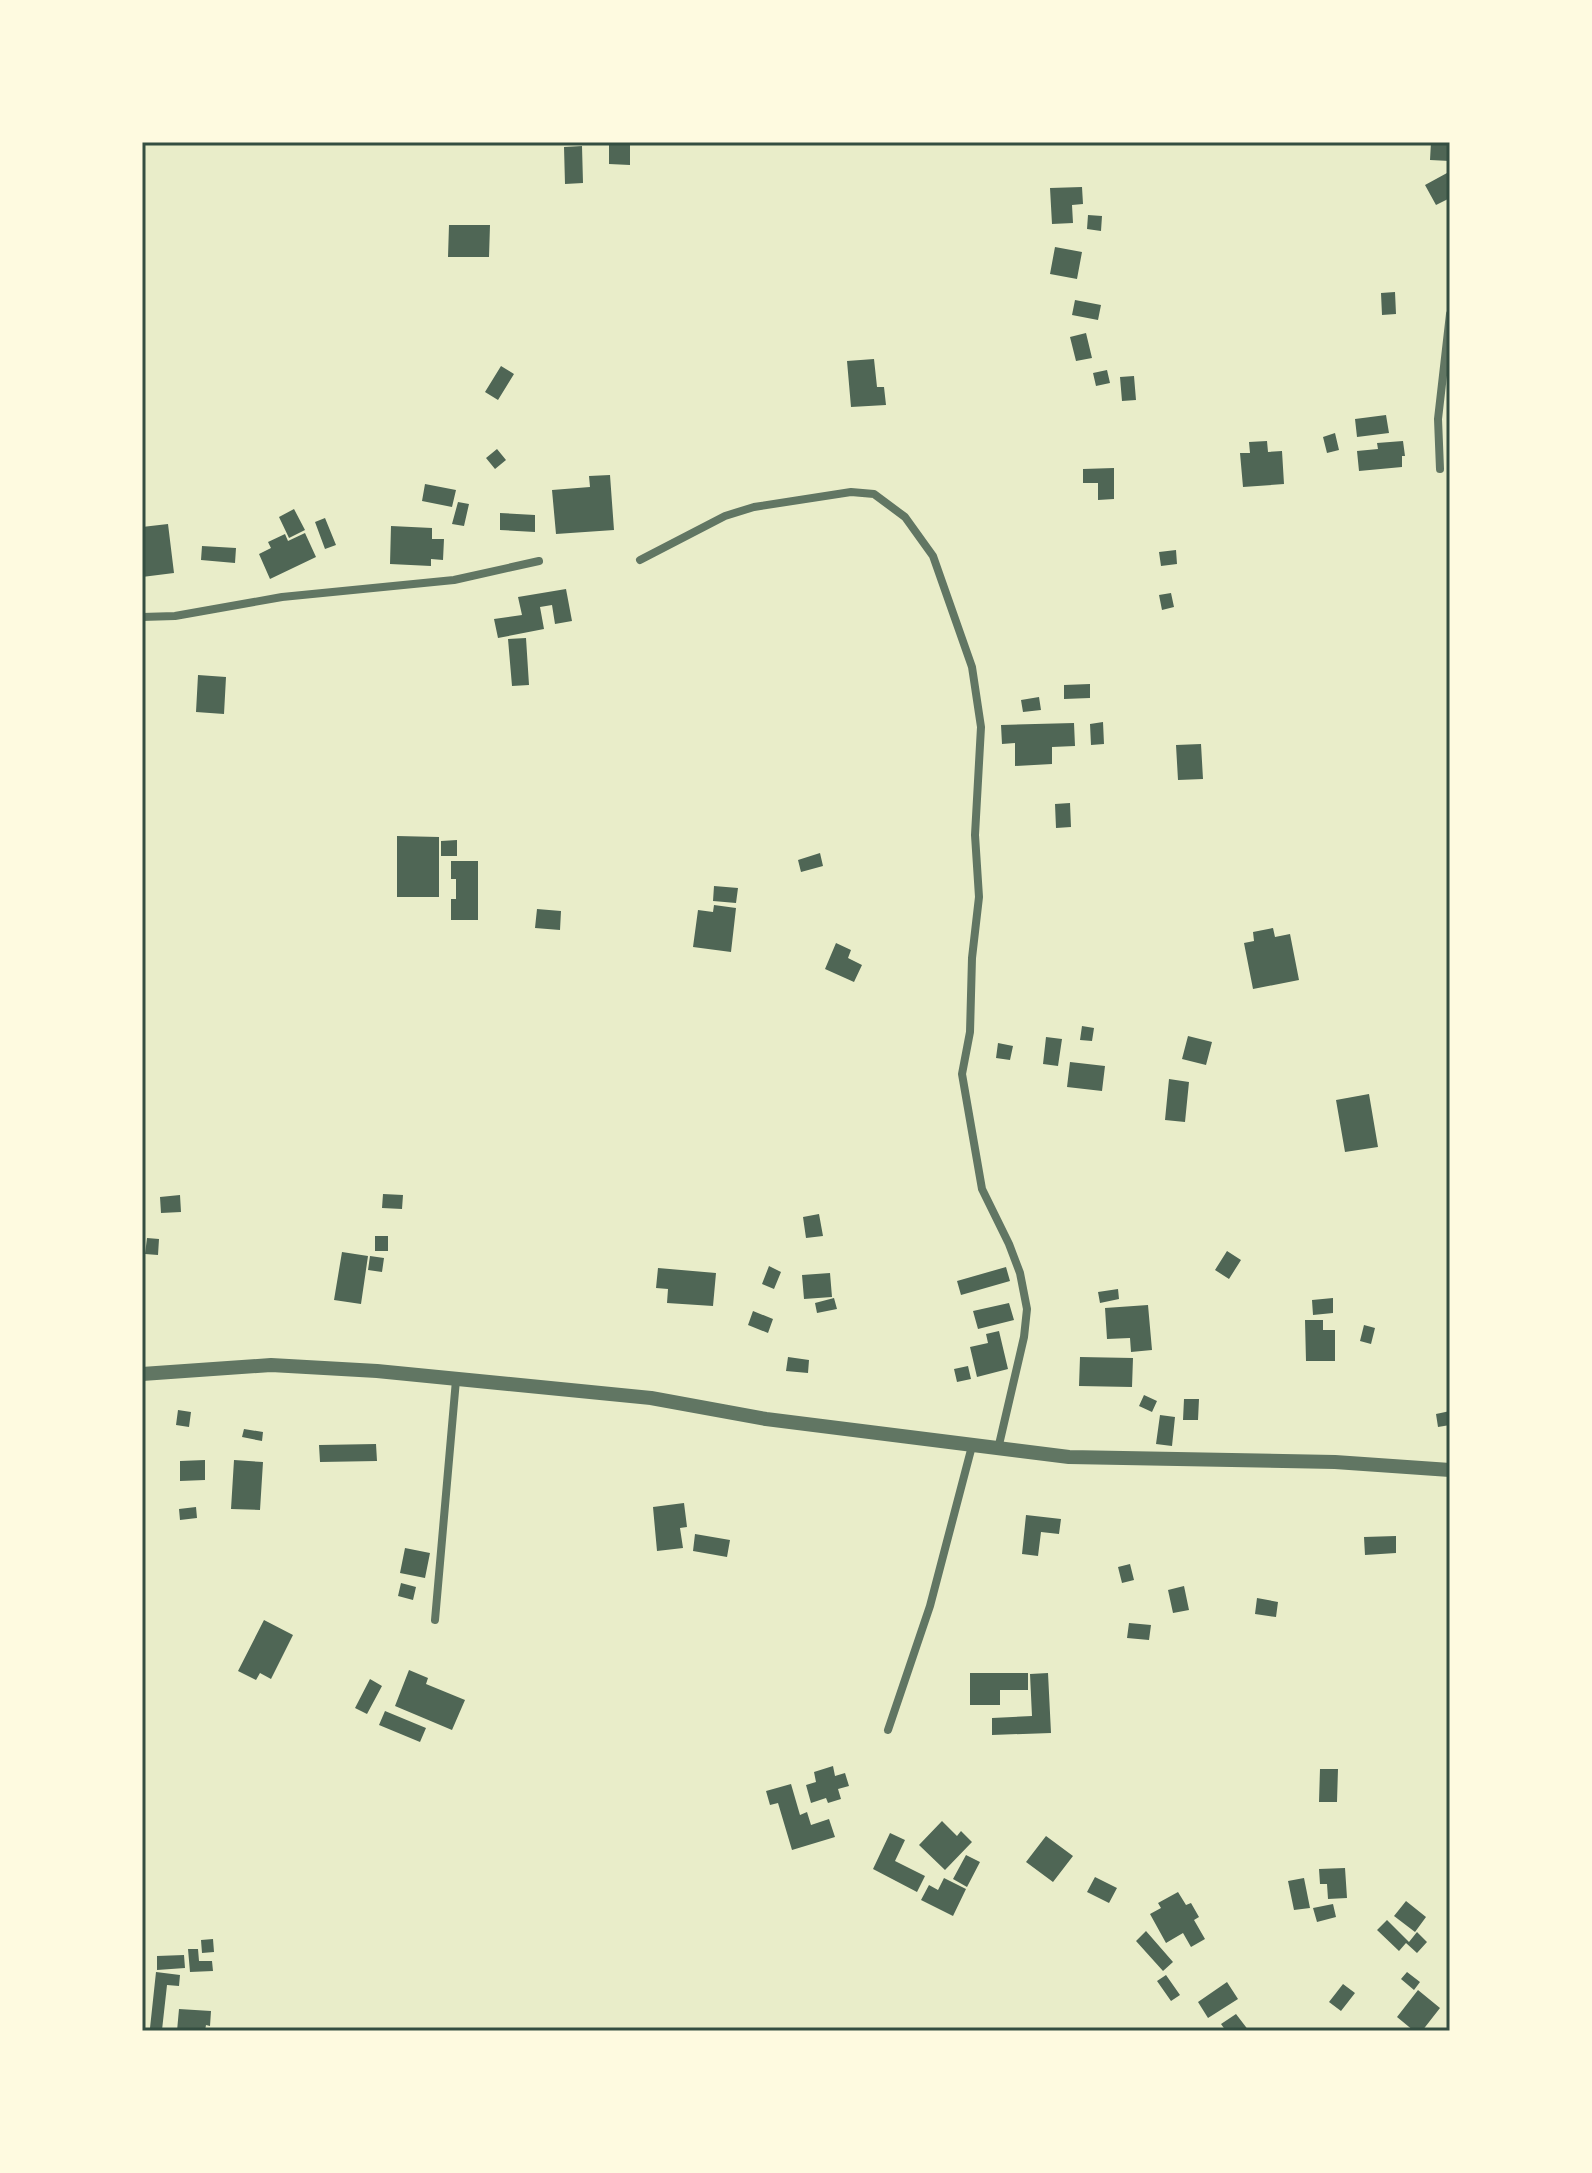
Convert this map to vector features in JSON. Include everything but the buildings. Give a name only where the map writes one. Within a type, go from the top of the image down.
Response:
[{"type":"street","points":[[1440,469],[1438,419],[1450,314]]},
{"type":"street","points":[[640,560],[725,516],[754,507],[851,492],[874,494],[905,517],[933,556],[972,667],[981,727],[975,835],[979,897],[972,958],[970,1032],[962,1074],[982,1189],[1020,1273],[1027,1309],[1024,1337],[998,1449]]},
{"type":"street","points":[[142,617],[175,616],[282,597],[454,580],[539,561]]},
{"type":"street","points":[[142,1374],[271,1365],[377,1371],[651,1398],[766,1419],[1069,1457],[1335,1462],[1450,1470]]},
{"type":"street","points":[[435,1620],[456,1380]]},
{"type":"street","points":[[888,1730],[930,1606],[972,1446]]}]
